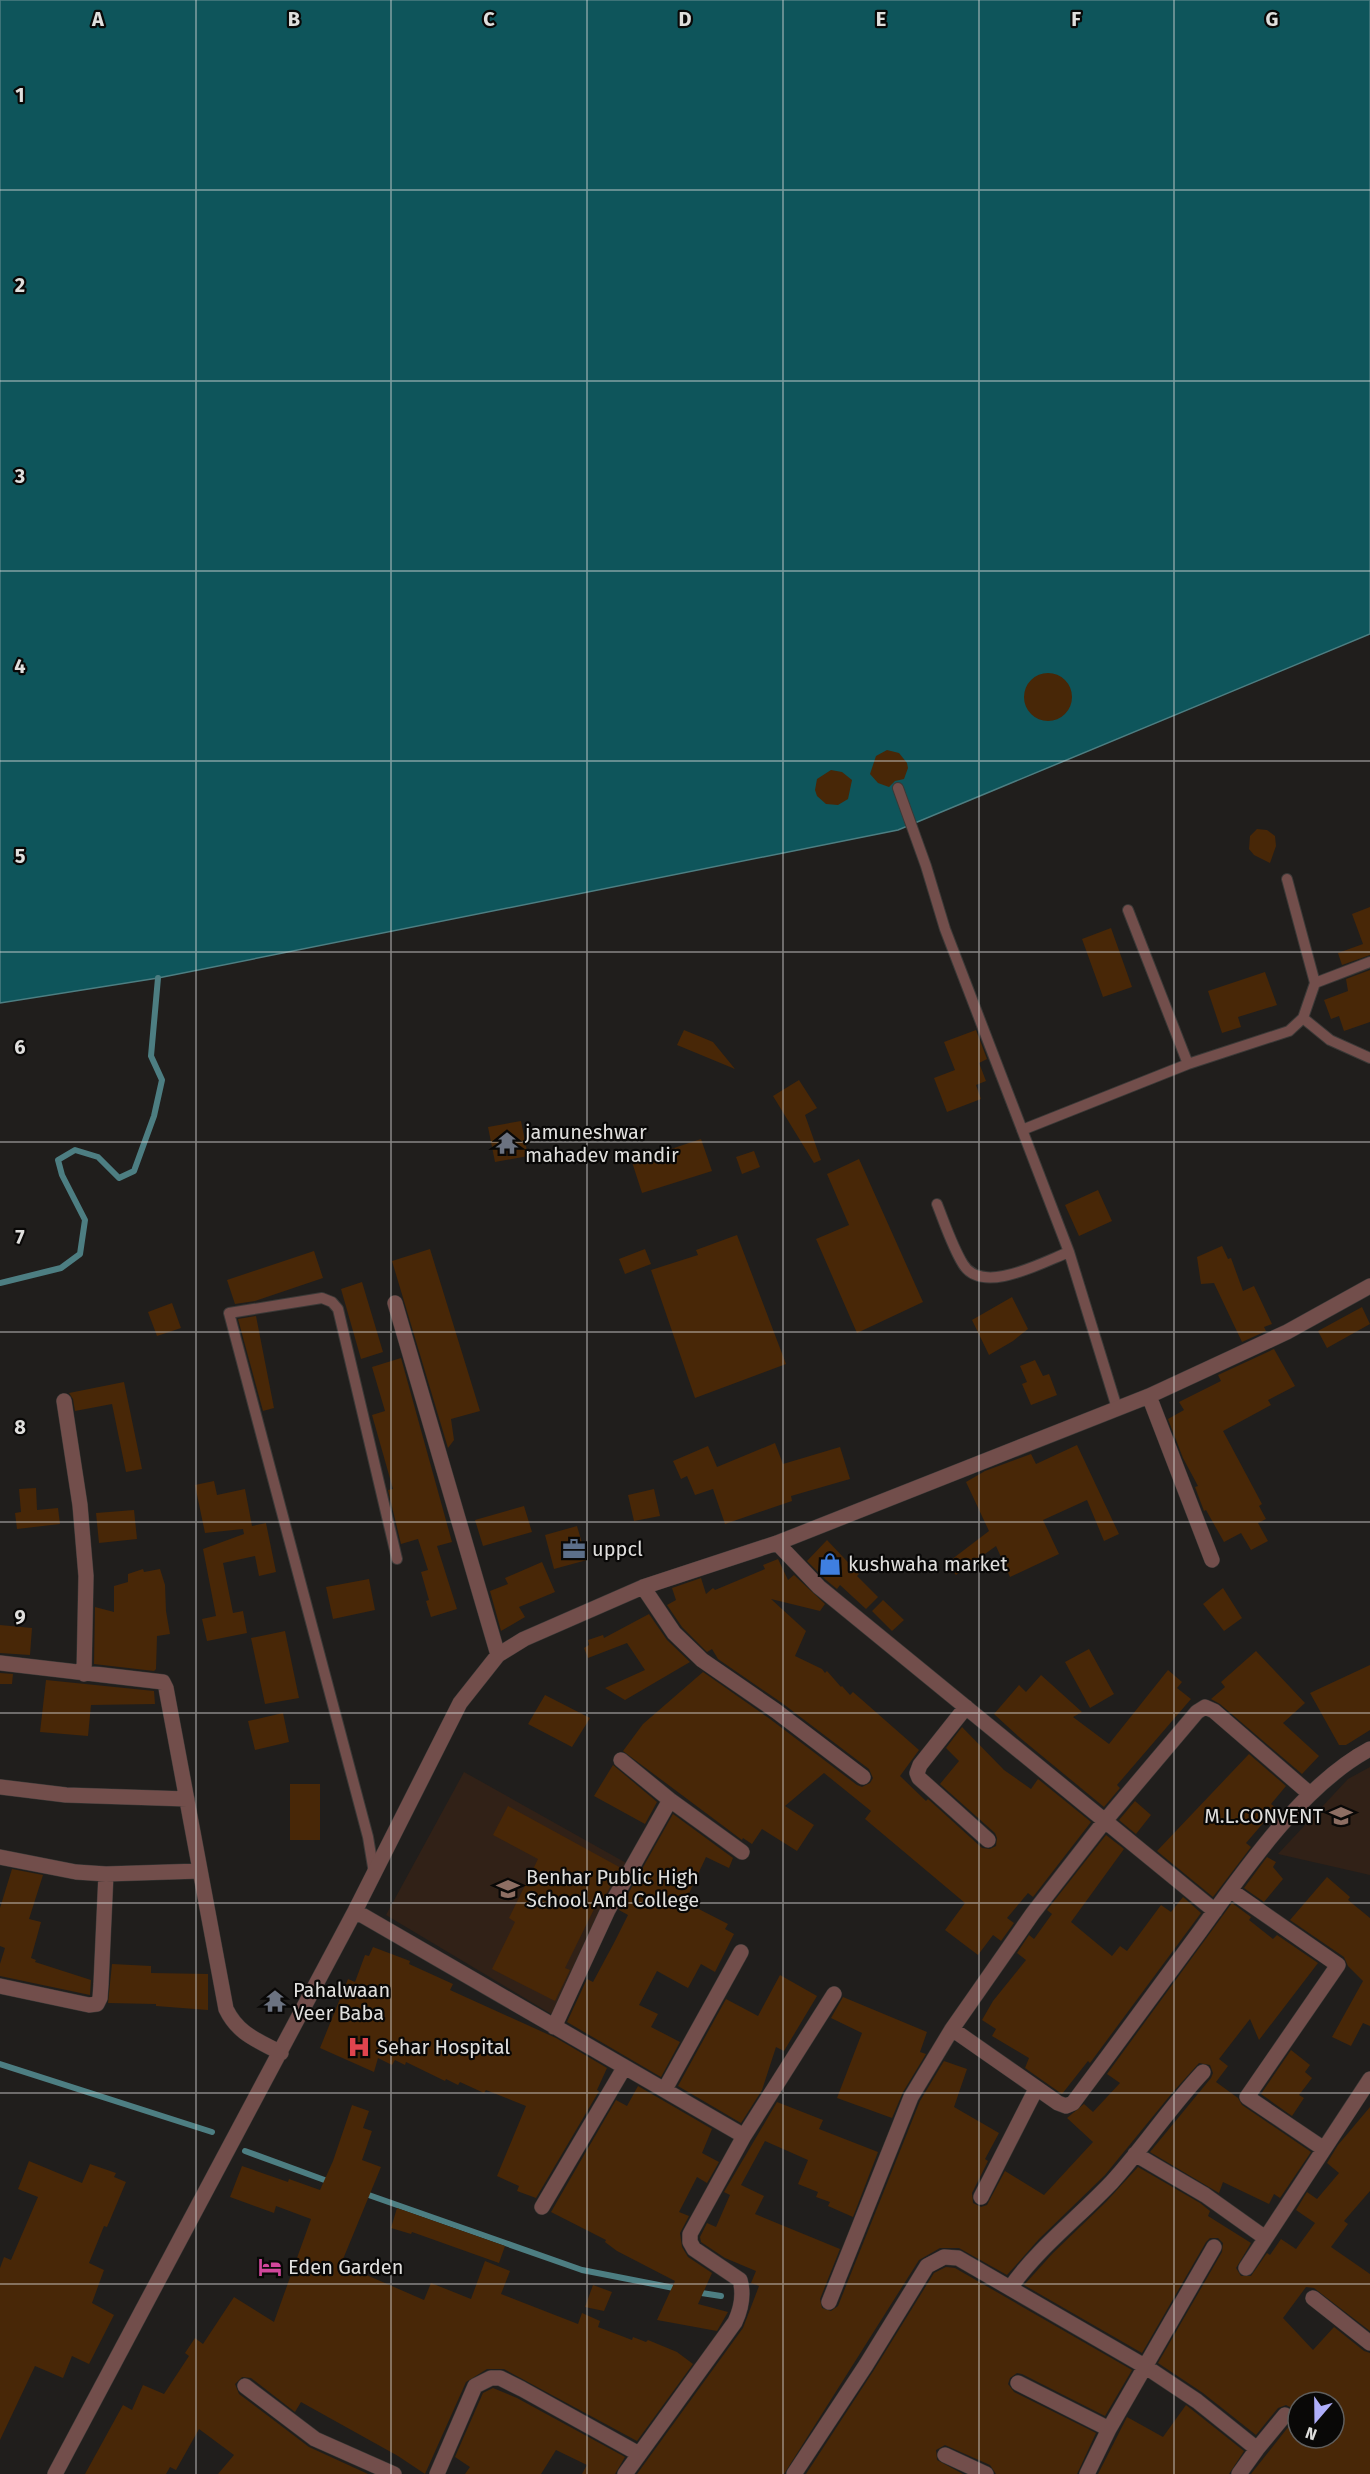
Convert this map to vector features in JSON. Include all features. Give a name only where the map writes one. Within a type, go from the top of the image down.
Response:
[{"type":"street","points":[[55,2474],[281,2053],[375,1874],[460,1703],[498,1654],[524,1639],[643,1587],[777,1543],[1149,1396],[1287,1332],[1370,1286]]},
{"type":"street","points":[[395,1303],[498,1654]]},
{"type":"street","points":[[1149,1396],[1212,1560]]},
{"type":"street","points":[[64,1401],[80,1505],[86,1576],[84,1674]]},
{"type":"street","points":[[777,1543],[819,1587],[1215,1911]]},
{"type":"street","points":[[643,1587],[674,1633],[702,1660],[776,1711],[863,1777]]},
{"type":"street","points":[[0,1663],[163,1682],[166,1688],[226,2009],[232,2022],[242,2032],[281,2053]]},
{"type":"street","points":[[966,1707],[920,1765],[917,1773],[919,1778],[988,1840]]},
{"type":"street","points":[[829,2302],[911,2097],[952,2029],[1033,1913],[1104,1822],[1197,1712],[1205,1707],[1214,1710],[1310,1794]]},
{"type":"street","points":[[952,2029],[1058,2103],[1066,2106],[1073,2103],[1230,1890],[1310,1794],[1347,1761],[1370,1749]]},
{"type":"street","points":[[621,1760],[670,1800],[742,1852]]},
{"type":"street","points":[[0,1786],[66,1795],[187,1799]]},
{"type":"street","points":[[554,2027],[608,1910],[670,1800]]},
{"type":"street","points":[[0,1857],[76,1872],[106,1874],[200,1871]]},
{"type":"street","points":[[0,1986],[89,2005],[97,2004],[100,1991],[106,1874]]},
{"type":"street","points":[[1230,1890],[1338,1965],[1246,2097],[1324,2149]]},
{"type":"street","points":[[355,1911],[744,2136]]},
{"type":"street","points":[[664,2089],[741,1952]]},
{"type":"street","points":[[625,2474],[735,2322],[740,2310],[742,2287],[740,2280],[694,2249],[690,2242],[690,2234],[744,2136],[834,1995]]},
{"type":"street","points":[[542,2207],[624,2068]]},
{"type":"street","points":[[1010,2288],[1027,2265],[1112,2182],[1174,2102],[1203,2072]]},
{"type":"street","points":[[1246,2268],[1264,2237],[1370,2079]]},
{"type":"street","points":[[981,2197],[1036,2089]]},
{"type":"street","points":[[1135,2154],[1205,2195],[1264,2237]]},
{"type":"street","points":[[1087,2474],[1109,2429],[1214,2247]]},
{"type":"street","points":[[795,2474],[927,2266],[944,2257],[958,2258],[1146,2367],[1197,2401],[1257,2449]]},
{"type":"street","points":[[1313,2298],[1370,2343]]},
{"type":"street","points":[[437,2474],[475,2386],[490,2378],[500,2378],[639,2454]]},
{"type":"street","points":[[1018,2383],[1109,2429]]},
{"type":"street","points":[[245,2386],[315,2439],[394,2474]]},
{"type":"street","points":[[1239,2474],[1285,2415]]},
{"type":"street","points":[[945,2455],[986,2474]]},
{"type":"lane","points":[[898,788],[926,866],[945,929],[1069,1252],[1117,1408]]},
{"type":"lane","points":[[1022,1130],[1188,1065],[1289,1031],[1303,1018],[1315,983],[1287,879]]},
{"type":"lane","points":[[1128,910],[1188,1065]]},
{"type":"lane","points":[[1315,983],[1370,962]]},
{"type":"lane","points":[[1303,1018],[1330,1040],[1370,1058]]},
{"type":"lane","points":[[937,1204],[964,1266],[978,1276],[998,1279],[1069,1252]]},
{"type":"lane","points":[[375,1874],[368,1837],[229,1313],[322,1298],[332,1302],[338,1309],[397,1559]]},
{"type":"shaded area","name":"M.L.CONVENT","points":[[1370,1767],[1370,1875],[1278,1854],[1348,1779]]},
{"type":"shaded area","name":"Benhar Public High School And College","points":[[464,1772],[628,1864],[553,2015],[386,1915]]},
{"type":"water","points":[[0,0],[1370,0],[1370,634],[898,830],[158,978],[0,1003]]},
{"type":"building","points":[[1043,673],[1053,673],[1065,680],[1072,692],[1072,702],[1065,714],[1053,721],[1043,721],[1028,710],[1024,702],[1024,692],[1035,677]]},
{"type":"building","points":[[887,750],[899,753],[908,768],[904,779],[895,781],[889,787],[878,783],[870,774],[876,756]]},
{"type":"building","points":[[831,770],[842,772],[852,780],[848,799],[838,805],[826,804],[817,796],[815,790],[817,779]]},
{"type":"building","points":[[1257,829],[1267,830],[1275,836],[1276,846],[1270,863],[1254,855],[1249,849],[1250,836]]},
{"type":"building","points":[[1370,907],[1370,955],[1342,965],[1338,953],[1363,944],[1352,914]]},
{"type":"building","points":[[1111,928],[1132,987],[1103,997],[1082,939]]},
{"type":"building","points":[[1370,970],[1370,1022],[1344,1031],[1339,1016],[1331,1019],[1324,1000],[1348,991],[1346,979]]},
{"type":"building","points":[[1265,972],[1277,1005],[1238,1017],[1241,1027],[1222,1033],[1208,991]]},
{"type":"building","points":[[684,1030],[713,1042],[735,1069],[677,1045]]},
{"type":"building","points":[[976,1030],[987,1059],[979,1063],[986,1081],[976,1085],[981,1099],[947,1112],[934,1078],[955,1070],[944,1042]]},
{"type":"building","points":[[799,1080],[817,1108],[805,1115],[821,1160],[814,1163],[773,1096]]},
{"type":"building","points":[[521,1121],[528,1156],[495,1162],[488,1127]]},
{"type":"building","points":[[701,1139],[712,1171],[642,1193],[632,1162]]},
{"type":"building","points":[[754,1151],[760,1167],[742,1174],[736,1157]]},
{"type":"building","points":[[859,1159],[923,1302],[857,1333],[816,1239],[849,1225],[827,1174]]},
{"type":"building","points":[[1098,1190],[1112,1221],[1079,1236],[1065,1205]]},
{"type":"building","points":[[737,1235],[786,1364],[695,1398],[651,1270],[698,1255],[696,1250]]},
{"type":"building","points":[[1222,1246],[1228,1259],[1231,1258],[1243,1291],[1254,1286],[1272,1324],[1264,1327],[1266,1331],[1242,1342],[1214,1283],[1201,1284],[1197,1257]]},
{"type":"building","points":[[430,1249],[480,1411],[451,1419],[454,1440],[448,1448],[392,1261]]},
{"type":"building","points":[[645,1249],[651,1264],[625,1274],[619,1259]]},
{"type":"building","points":[[314,1251],[323,1278],[255,1301],[235,1304],[227,1280]]},
{"type":"building","points":[[362,1282],[383,1352],[361,1359],[341,1289]]},
{"type":"building","points":[[1012,1297],[1028,1329],[989,1355],[972,1320]]},
{"type":"building","points":[[172,1303],[181,1328],[157,1336],[148,1312]]},
{"type":"building","points":[[1362,1307],[1370,1324],[1327,1348],[1318,1331]]},
{"type":"building","points":[[256,1316],[274,1408],[263,1411],[238,1319]]},
{"type":"building","points":[[1274,1349],[1295,1386],[1268,1400],[1271,1405],[1223,1431],[1262,1504],[1259,1506],[1266,1519],[1258,1523],[1268,1541],[1251,1550],[1241,1533],[1224,1542],[1206,1510],[1204,1511],[1195,1487],[1198,1486],[1183,1458],[1168,1419],[1184,1410],[1179,1402],[1221,1381],[1218,1375]]},
{"type":"building","points":[[401,1358],[452,1542],[437,1546],[457,1609],[431,1617],[421,1572],[428,1570],[418,1539],[401,1544],[388,1490],[393,1489],[372,1415],[385,1411],[372,1367]]},
{"type":"building","points":[[1035,1360],[1043,1376],[1049,1374],[1057,1395],[1031,1405],[1022,1384],[1027,1382],[1020,1366]]},
{"type":"building","points":[[124,1382],[142,1469],[126,1472],[112,1404],[75,1411],[73,1399],[69,1393]]},
{"type":"building","points":[[775,1443],[783,1464],[840,1447],[850,1479],[791,1496],[792,1501],[725,1524],[713,1489],[695,1495],[687,1476],[681,1479],[673,1461],[708,1446],[717,1467]]},
{"type":"building","points":[[1077,1445],[1119,1534],[1104,1541],[1087,1500],[1043,1520],[1059,1554],[1010,1577],[996,1546],[956,1575],[947,1563],[989,1531],[966,1482],[985,1471],[1031,1454],[1036,1464]]},
{"type":"building","points":[[214,1481],[217,1495],[245,1489],[252,1526],[266,1523],[276,1572],[259,1576],[255,1556],[223,1563],[233,1613],[243,1611],[247,1633],[207,1641],[202,1619],[216,1616],[203,1549],[244,1534],[243,1529],[205,1533],[195,1485]]},
{"type":"building","points":[[36,1488],[37,1510],[58,1508],[60,1524],[17,1529],[15,1513],[21,1512],[19,1489]]},
{"type":"building","points":[[654,1489],[660,1516],[634,1521],[628,1495]]},
{"type":"building","points":[[524,1506],[532,1532],[483,1546],[475,1520]]},
{"type":"building","points":[[134,1510],[137,1539],[99,1543],[96,1513]]},
{"type":"building","points":[[577,1526],[587,1560],[554,1569],[545,1535]]},
{"type":"building","points":[[827,1540],[878,1597],[866,1609],[840,1585],[837,1589],[807,1561]]},
{"type":"building","points":[[778,1559],[788,1580],[794,1575],[825,1604],[820,1611],[771,1599],[806,1631],[795,1656],[822,1669],[825,1673],[827,1671],[850,1695],[853,1692],[919,1750],[900,1776],[926,1801],[928,1799],[982,1848],[990,1849],[996,1846],[995,1833],[940,1784],[959,1761],[946,1748],[962,1727],[1004,1770],[1031,1789],[1038,1779],[1091,1822],[1033,1897],[1028,1893],[1007,1918],[1014,1923],[1001,1941],[993,1935],[978,1955],[945,1930],[965,1903],[865,1819],[871,1811],[824,1773],[785,1806],[814,1825],[797,1851],[762,1829],[752,1844],[743,1838],[742,1840],[623,1751],[643,1724],[703,1672],[857,1785],[862,1787],[870,1783],[873,1778],[869,1769],[782,1703],[718,1659],[712,1649],[707,1652],[682,1627],[667,1605],[676,1600],[672,1588],[701,1578],[706,1594],[713,1588],[715,1590],[765,1569],[763,1565]]},
{"type":"building","points":[[542,1562],[555,1592],[519,1607],[525,1617],[501,1631],[490,1591],[508,1584],[505,1578]]},
{"type":"building","points":[[143,1569],[144,1572],[160,1569],[165,1585],[170,1634],[157,1636],[156,1669],[154,1671],[94,1664],[95,1607],[114,1612],[114,1586],[128,1582],[128,1574]]},
{"type":"building","points":[[369,1579],[375,1610],[333,1619],[326,1587]]},
{"type":"building","points":[[1223,1588],[1242,1618],[1224,1631],[1203,1604]]},
{"type":"building","points":[[883,1600],[904,1620],[892,1631],[872,1611]]},
{"type":"building","points":[[649,1614],[667,1640],[690,1662],[625,1700],[605,1688],[645,1670],[627,1643],[588,1658],[584,1648],[589,1645],[588,1640],[603,1635],[604,1638]]},
{"type":"building","points":[[0,1625],[32,1628],[30,1655],[0,1653]]},
{"type":"building","points":[[285,1631],[299,1698],[265,1704],[251,1638]]},
{"type":"building","points":[[1089,1649],[1114,1694],[1090,1708],[1065,1662]]},
{"type":"building","points":[[1256,1651],[1305,1703],[1283,1723],[1319,1756],[1302,1774],[1220,1704],[1211,1699],[1225,1687],[1221,1682]]},
{"type":"building","points":[[1370,1665],[1370,1730],[1346,1745],[1339,1745],[1310,1693]]},
{"type":"building","points":[[1168,1670],[1182,1682],[1177,1688],[1191,1699],[1117,1785],[1120,1788],[1104,1807],[994,1714],[1019,1685],[1026,1692],[1041,1675],[1082,1712],[1073,1717],[1109,1744]]},
{"type":"building","points":[[0,1673],[13,1674],[12,1684],[0,1684]]},
{"type":"building","points":[[46,1680],[154,1691],[155,1704],[91,1705],[88,1736],[40,1732]]},
{"type":"building","points":[[545,1695],[590,1718],[572,1747],[528,1724]]},
{"type":"building","points":[[283,1713],[289,1742],[255,1750],[248,1721]]},
{"type":"building","points":[[1249,1754],[1286,1786],[1271,1804],[1276,1808],[1246,1843],[1251,1847],[1213,1897],[1157,1851]]},
{"type":"building","points":[[613,1765],[657,1802],[645,1824],[594,1796]]},
{"type":"building","points":[[290,1784],[320,1784],[320,1840],[290,1840]]},
{"type":"building","points":[[1135,1801],[1151,1815],[1136,1834],[1119,1820]]},
{"type":"building","points":[[508,1806],[621,1868],[602,1901],[599,1899],[565,1968],[570,1970],[555,2001],[492,1969],[515,1922],[509,1918],[538,1859],[493,1835]]},
{"type":"building","points":[[673,1814],[733,1858],[729,1868],[706,1857],[685,1902],[728,1924],[725,1929],[734,1934],[715,1972],[701,1964],[688,1988],[657,1971],[639,2005],[658,2014],[651,2027],[680,2042],[661,2077],[567,2022],[587,1979],[593,1982],[615,1941],[628,1915],[619,1910]]},
{"type":"building","points":[[1106,1835],[1124,1849],[1071,1922],[1112,1956],[1120,1946],[1127,1951],[1161,1905],[1171,1912],[1183,1897],[1201,1913],[1090,2063],[1088,2061],[1062,2094],[1025,2068],[1029,2058],[992,2036],[996,2029],[982,2020],[993,2001],[1026,1960],[1017,1953],[1029,1935],[1034,1939],[1052,1914],[1047,1910]]},
{"type":"building","points":[[1267,1857],[1276,1862],[1273,1867],[1283,1879],[1264,1902],[1244,1888]]},
{"type":"building","points":[[12,1869],[43,1875],[29,1919],[41,1922],[31,1958],[36,1960],[35,1962],[91,1980],[90,1995],[0,1976],[0,1964],[5,1948],[0,1946],[0,1908]]},
{"type":"building","points":[[1327,1877],[1350,1897],[1348,1900],[1370,1918],[1370,2026],[1363,2023],[1351,2046],[1332,2037],[1363,1981],[1348,1966],[1344,1957],[1290,1920]]},
{"type":"building","points":[[1232,1903],[1251,1917],[1249,1920],[1273,1939],[1277,1935],[1318,1963],[1259,2040],[1250,2019],[1219,2059],[1228,2066],[1216,2082],[1238,2098],[1242,2105],[1311,2152],[1280,2198],[1274,2194],[1269,2204],[1223,2182],[1219,2193],[1150,2152],[1211,2078],[1213,2073],[1210,2065],[1199,2063],[1105,2175],[1039,2239],[1007,2275],[959,2248],[940,2248],[919,2260],[784,2474],[637,2474],[743,2328],[759,2286],[751,2283],[756,2271],[725,2258],[701,2242],[700,2237],[707,2223],[716,2227],[730,2195],[724,2192],[777,2102],[823,2120],[819,2129],[878,2152],[853,2217],[828,2206],[830,2202],[816,2197],[818,2192],[798,2184],[808,2160],[765,2141],[741,2185],[764,2196],[755,2214],[840,2249],[820,2299],[822,2308],[831,2311],[838,2306],[920,2101],[944,2061],[967,2069],[954,2107],[999,2133],[985,2159],[988,2161],[972,2193],[973,2203],[981,2207],[987,2205],[1005,2171],[1044,2195],[1093,2142],[1067,2118],[1084,2104],[1093,2112],[1120,2083],[1107,2074]]},
{"type":"building","points":[[373,1947],[410,1961],[409,1964],[453,1984],[450,1990],[556,2038],[607,2068],[597,2090],[599,2091],[536,2198],[517,2191],[519,2186],[497,2176],[526,2106],[486,2090],[484,2093],[460,2082],[458,2085],[446,2079],[445,2081],[406,2062],[405,2065],[395,2060],[392,2065],[378,2058],[374,2072],[320,2048],[348,1979],[355,1982],[365,1955],[369,1956]]},
{"type":"building","points":[[112,1964],[151,1966],[151,1973],[208,1974],[208,2010],[156,2006],[156,2004],[108,2003]]},
{"type":"building","points":[[780,1975],[817,1996],[784,2051],[776,2047],[762,2090],[741,2123],[678,2086],[726,1999],[758,2016]]},
{"type":"building","points":[[843,1997],[927,2032],[920,2052],[926,2054],[903,2092],[892,2118],[837,2098],[862,2033],[831,2018]]},
{"type":"building","points":[[1291,2050],[1310,2065],[1305,2072],[1312,2078],[1299,2095],[1304,2098],[1292,2116],[1261,2094]]},
{"type":"building","points":[[638,2086],[712,2129],[702,2153],[719,2162],[707,2183],[697,2177],[679,2212],[689,2216],[680,2233],[682,2247],[688,2257],[712,2273],[698,2304],[728,2312],[717,2331],[657,2320],[675,2281],[617,2251],[605,2242],[606,2240],[551,2212],[616,2100],[627,2106]]},
{"type":"building","points":[[352,2105],[369,2111],[363,2128],[372,2131],[362,2160],[381,2167],[341,2264],[424,2300],[431,2283],[471,2299],[485,2261],[510,2271],[501,2294],[578,2324],[582,2313],[600,2321],[598,2327],[632,2340],[633,2337],[646,2342],[648,2340],[677,2352],[693,2364],[637,2441],[504,2369],[487,2369],[466,2382],[425,2474],[398,2456],[301,2402],[295,2412],[251,2378],[242,2377],[235,2384],[239,2394],[309,2447],[368,2474],[218,2474],[234,2455],[199,2429],[176,2470],[170,2467],[166,2474],[85,2474],[123,2405],[132,2410],[143,2385],[164,2394],[189,2356],[185,2353],[195,2338],[203,2344],[234,2297],[274,2322],[311,2219],[276,2206],[274,2213],[230,2197],[242,2166],[320,2190],[333,2161]]},
{"type":"building","points":[[1370,2107],[1370,2191],[1344,2221],[1348,2224],[1331,2247],[1370,2274],[1370,2331],[1314,2288],[1306,2287],[1283,2318],[1313,2350],[1334,2327],[1364,2351],[1370,2353],[1370,2474],[1251,2474],[1286,2430],[1286,2450],[1346,2450],[1346,2390],[1286,2390],[1286,2405],[1278,2408],[1256,2435],[1203,2393],[1158,2363],[1222,2252],[1223,2243],[1218,2238],[1210,2238],[1206,2242],[1142,2353],[1024,2285],[1138,2167],[1200,2203],[1210,2211],[1208,2216],[1251,2243],[1236,2268],[1241,2276],[1251,2276],[1267,2253],[1270,2255],[1281,2239],[1296,2249],[1315,2223],[1296,2210],[1307,2192],[1317,2199],[1339,2173],[1327,2163],[1338,2145]]},
{"type":"building","points":[[29,2161],[82,2183],[90,2164],[116,2173],[114,2177],[126,2182],[89,2263],[104,2270],[92,2303],[114,2315],[89,2364],[72,2356],[63,2378],[35,2366],[0,2440],[0,2268],[4,2257],[11,2260],[38,2197],[18,2189]]},
{"type":"building","points":[[397,2208],[505,2246],[499,2263],[412,2232],[411,2234],[391,2228]]},
{"type":"building","points":[[946,2267],[955,2268],[1132,2370],[1105,2416],[1022,2374],[1017,2373],[1010,2378],[1008,2384],[1014,2392],[1096,2433],[1077,2474],[996,2474],[990,2465],[945,2445],[936,2450],[937,2460],[963,2474],[806,2474],[934,2273]]},
{"type":"building","points":[[593,2285],[612,2292],[604,2311],[585,2307]]},
{"type":"building","points":[[493,2388],[517,2398],[625,2457],[615,2474],[582,2474],[587,2465],[556,2450],[541,2474],[465,2474],[470,2467],[455,2457],[483,2393]]},
{"type":"building","points":[[1186,2405],[1244,2451],[1229,2474],[1098,2474],[1127,2417],[1163,2437]]},
{"type":"waterway","points":[[0,1283],[61,1268],[80,1254],[85,1220],[62,1175],[58,1160],[75,1150],[98,1157],[119,1178],[134,1171],[154,1116],[162,1080],[151,1056],[158,978]]},
{"type":"waterway","points":[[0,2064],[212,2132]]},
{"type":"waterway","points":[[245,2151],[330,2182]]},
{"type":"waterway","points":[[363,2193],[582,2270],[679,2289]]},
{"type":"waterway","points":[[695,2292],[721,2296]]},
{"type":"place","name":"jamuneshwar mahadev mandir","points":[[507,1143]]},
{"type":"place","name":"uppcl","points":[[574,1549]]},
{"type":"place","name":"kushwaha market","points":[[830,1564]]},
{"type":"place","name":"M.L.CONVENT","points":[[1341,1816]]},
{"type":"place","name":"Benhar Public High School And College","points":[[508,1889]]},
{"type":"place","name":"Pahalwaan Veer Baba","points":[[275,2001]]},
{"type":"place","name":"Sehar Hospital","points":[[359,2047]]},
{"type":"place","name":"Eden Garden","points":[[270,2267]]}]
